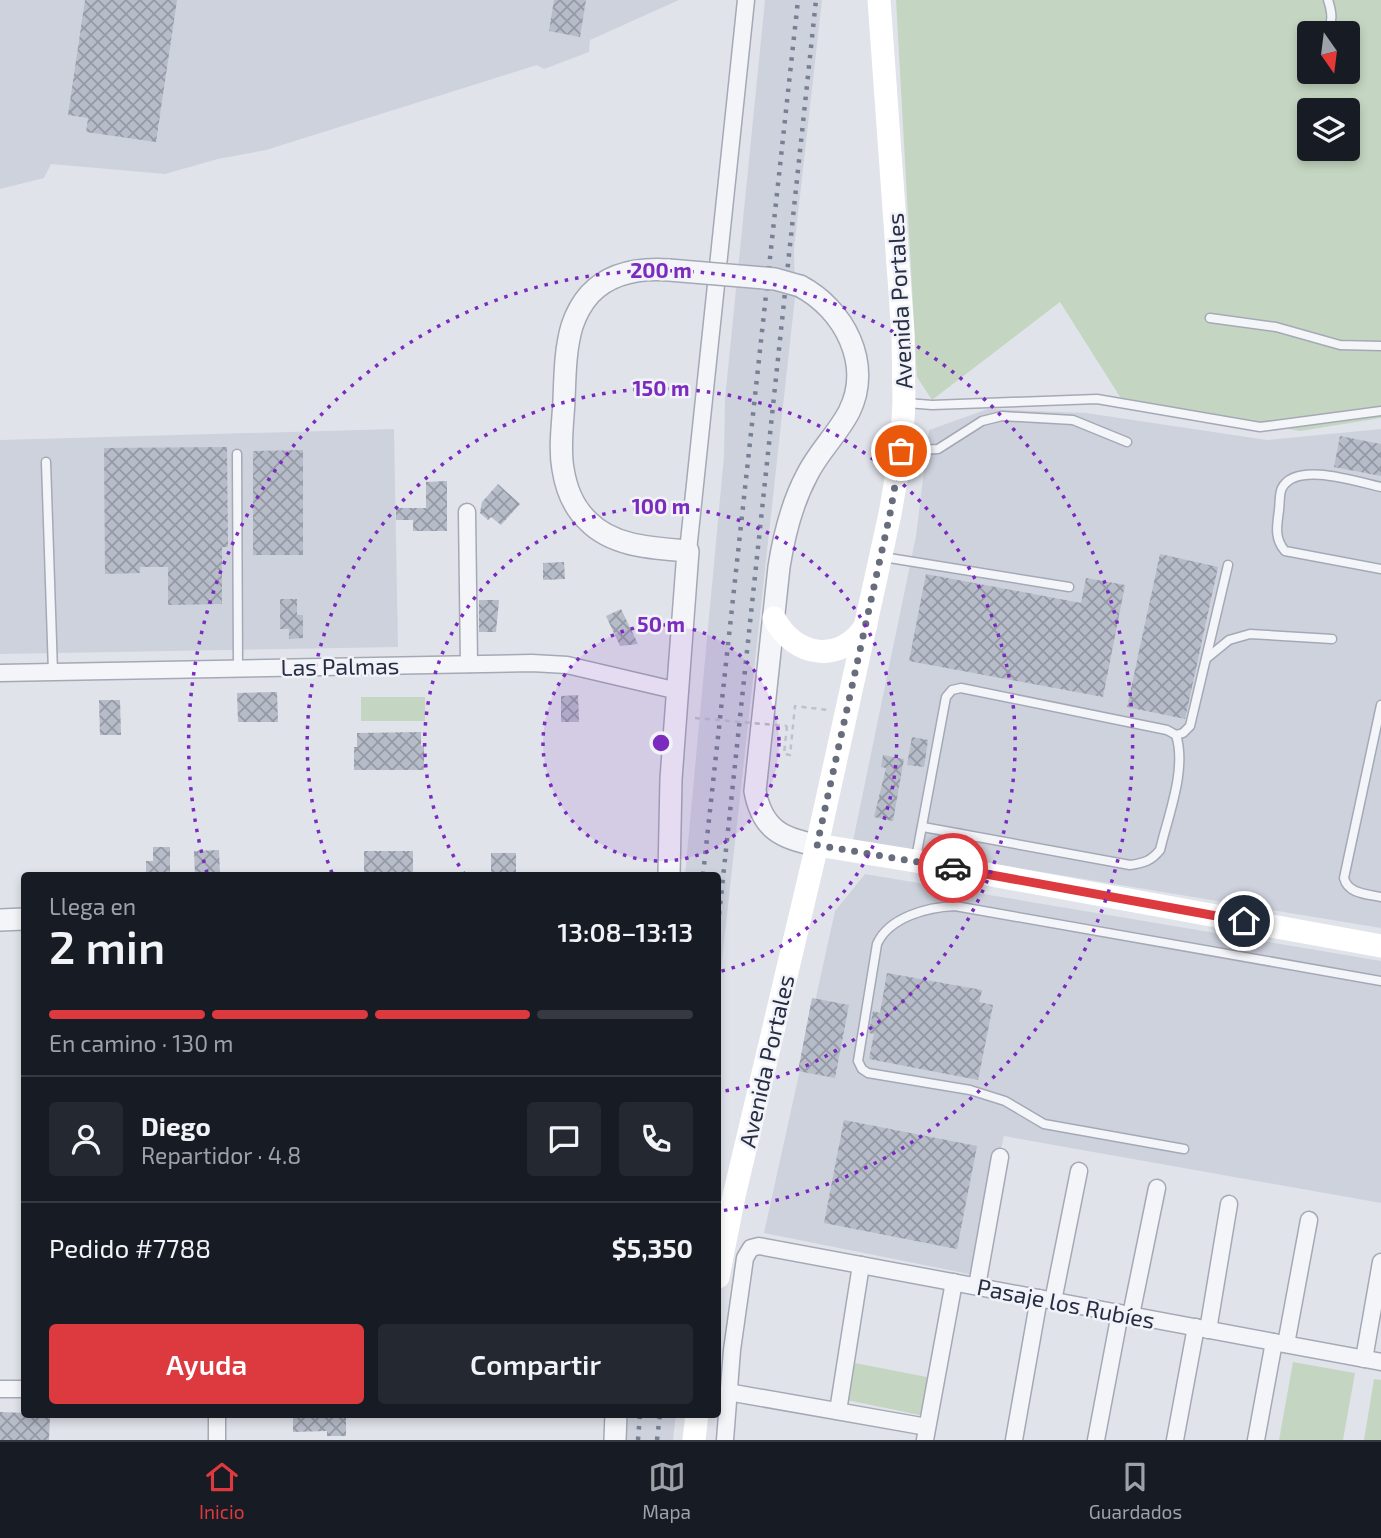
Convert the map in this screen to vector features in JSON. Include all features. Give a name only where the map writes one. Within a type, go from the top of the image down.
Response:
[{"type":"main road","name":"Avenida Portales","points":[[721,1262],[866,625],[901,451],[904,403],[901,303],[879,0]]},
{"type":"main road","points":[[774,618],[785,636],[794,643],[822,652],[847,645],[866,625]]},
{"type":"main road","points":[[817,845],[1381,946]]},
{"type":"main road","points":[[694,1439],[697,1418]]},
{"type":"street","points":[[669,872],[671,779],[688,551],[746,0]]},
{"type":"street","name":"Avenida Portales","points":[[688,551],[636,545],[611,537],[588,522],[574,503],[566,483],[561,458],[567,355],[572,325],[582,305],[597,287],[617,276],[638,270],[775,279],[800,286],[823,300],[844,327],[855,354],[856,382],[850,410],[815,461],[791,512],[781,550],[755,780],[757,802],[766,821],[779,833],[817,845]]},
{"type":"street","points":[[467,512],[469,664]]},
{"type":"street","name":"Las Palmas","points":[[0,673],[532,663],[567,665],[678,691]]},
{"type":"street","points":[[0,920],[21,919]]},
{"type":"street","points":[[977,1286],[1000,1157]]},
{"type":"street","points":[[1014,1440],[1079,1171]]},
{"type":"street","points":[[1096,1440],[1157,1188]]},
{"type":"street","points":[[1175,1440],[1229,1204]]},
{"type":"street","points":[[1256,1440],[1309,1220]]},
{"type":"street","name":"Pasaje los Rubíes","points":[[728,1392],[746,1254],[751,1248],[759,1246],[1381,1362]]},
{"type":"street","points":[[1364,1359],[1381,1262]]},
{"type":"street","points":[[838,1411],[861,1265]]},
{"type":"street","points":[[725,1440],[728,1392],[838,1411],[926,1434],[954,1282]]},
{"type":"street","points":[[0,1389],[21,1389]]},
{"type":"street","points":[[217,1418],[217,1440]]},
{"type":"street","points":[[615,1440],[616,1418]]},
{"type":"lane","points":[[1328,0],[1332,13],[1330,21]]},
{"type":"lane","points":[[1210,318],[1276,327],[1340,345],[1381,346]]},
{"type":"lane","points":[[904,403],[932,405],[1097,399],[1260,427],[1381,411]]},
{"type":"lane","points":[[901,451],[938,449],[982,421],[1002,416],[1073,420],[1127,442]]},
{"type":"lane","points":[[237,454],[239,668]]},
{"type":"lane","points":[[46,462],[53,672]]},
{"type":"lane","points":[[1381,487],[1312,473],[1288,481],[1281,490],[1276,536],[1285,551],[1381,569]]},
{"type":"lane","points":[[880,556],[1069,587]]},
{"type":"lane","points":[[1176,735],[1191,726],[1228,565]]},
{"type":"lane","points":[[1206,658],[1229,640],[1250,634],[1332,639]]},
{"type":"lane","points":[[915,861],[946,697],[952,690],[961,688],[1167,730],[1176,735],[1180,766],[1160,850],[1154,859],[1145,863],[1130,865],[923,827]]},
{"type":"lane","points":[[1381,705],[1344,878],[1345,884],[1351,889],[1381,897]]},
{"type":"lane","points":[[1184,1149],[1044,1124],[1005,1101],[970,1090],[868,1073],[862,1069],[858,1061],[880,936],[891,925],[915,914],[934,907],[955,906],[1381,981]]},
{"type":"path","points":[[695,718],[787,726],[784,754],[790,755],[795,706],[845,712]]},
{"type":"shaded area","points":[[0,0],[679,0],[590,40],[589,52],[544,69],[537,65],[266,150],[218,159],[165,174],[51,164],[44,178],[0,189]]},
{"type":"shaded area","points":[[765,0],[822,0],[794,249],[795,297],[721,970],[721,872],[685,872],[724,456],[725,399]]},
{"type":"shaded area","points":[[988,409],[1086,413],[1267,440],[1381,429],[1381,928],[853,841],[916,536],[929,430]]},
{"type":"shaded area","points":[[394,429],[398,647],[0,654],[0,440]]},
{"type":"shaded area","points":[[865,874],[1381,961],[1381,1203],[1004,1136],[974,1275],[764,1233],[835,911]]},
{"type":"shaded area","points":[[628,1418],[676,1418],[673,1440],[626,1440]]},
{"type":"green space","points":[[896,0],[1381,0],[1381,418],[1300,431],[1122,400],[1060,302],[932,400],[917,377]]},
{"type":"green space","points":[[361,697],[425,697],[425,721],[361,721]]},
{"type":"green space","points":[[1293,1362],[1355,1373],[1343,1440],[1279,1440]]},
{"type":"green space","points":[[855,1363],[932,1378],[924,1416],[847,1400]]},
{"type":"green space","points":[[1374,1379],[1381,1380],[1381,1440],[1364,1440]]},
{"type":"building","points":[[85,0],[177,0],[156,142],[86,132],[88,118],[68,115]]},
{"type":"building","points":[[554,0],[586,0],[580,37],[549,31]]},
{"type":"building","points":[[1340,436],[1381,444],[1381,476],[1334,467]]},
{"type":"building","points":[[227,447],[228,547],[222,547],[222,604],[168,605],[168,567],[140,567],[140,573],[105,574],[104,448]]},
{"type":"building","points":[[303,450],[303,555],[253,555],[253,451]]},
{"type":"building","points":[[447,481],[447,531],[413,531],[413,520],[396,520],[396,508],[426,508],[426,482]]},
{"type":"building","points":[[498,484],[520,504],[501,525],[491,517],[488,520],[480,513],[482,502]]},
{"type":"building","points":[[1160,554],[1218,567],[1185,719],[1127,707]]},
{"type":"building","points":[[564,562],[565,579],[543,580],[543,563]]},
{"type":"building","points":[[926,574],[1081,603],[1086,578],[1125,585],[1103,697],[909,661]]},
{"type":"building","points":[[280,599],[297,599],[297,615],[303,615],[303,638],[289,639],[289,629],[280,629]]},
{"type":"building","points":[[479,600],[499,600],[496,632],[479,632]]},
{"type":"building","points":[[621,609],[638,644],[620,646],[606,616]]},
{"type":"building","points":[[277,692],[278,722],[238,722],[237,693]]},
{"type":"building","points":[[578,695],[579,722],[561,722],[561,696]]},
{"type":"building","points":[[99,700],[120,700],[121,735],[100,735]]},
{"type":"building","points":[[421,732],[424,770],[354,770],[357,733]]},
{"type":"building","points":[[912,737],[928,740],[924,767],[907,765]]},
{"type":"building","points":[[883,755],[904,759],[893,821],[874,817],[886,768],[881,767]]},
{"type":"building","points":[[153,847],[170,847],[170,872],[146,872],[146,861],[153,861]]},
{"type":"building","points":[[219,850],[220,872],[195,872],[194,851]]},
{"type":"building","points":[[364,851],[413,851],[413,872],[364,872]]},
{"type":"building","points":[[491,853],[516,853],[516,872],[491,872]]},
{"type":"building","points":[[887,973],[982,990],[979,1002],[993,1005],[978,1080],[869,1059],[874,1034],[869,1033],[873,1011],[880,1013]]},
{"type":"building","points":[[812,998],[849,1005],[835,1078],[798,1071]]},
{"type":"building","points":[[844,1120],[977,1146],[957,1249],[824,1223]]},
{"type":"building","points":[[0,1412],[21,1413],[21,1418],[50,1418],[49,1440],[0,1440]]},
{"type":"building","points":[[293,1418],[346,1418],[346,1436],[327,1436],[327,1431],[293,1432]]},
{"type":"railway","points":[[703,872],[798,0]]},
{"type":"railway","points":[[721,897],[816,0]]},
{"type":"railway","points":[[638,1440],[640,1418]]},
{"type":"railway","points":[[657,1440],[660,1418]]},
{"type":"way so far","points":[[901,451],[890,514],[817,845],[953,868]]},
{"type":"route","points":[[953,868],[1244,921]]}]
